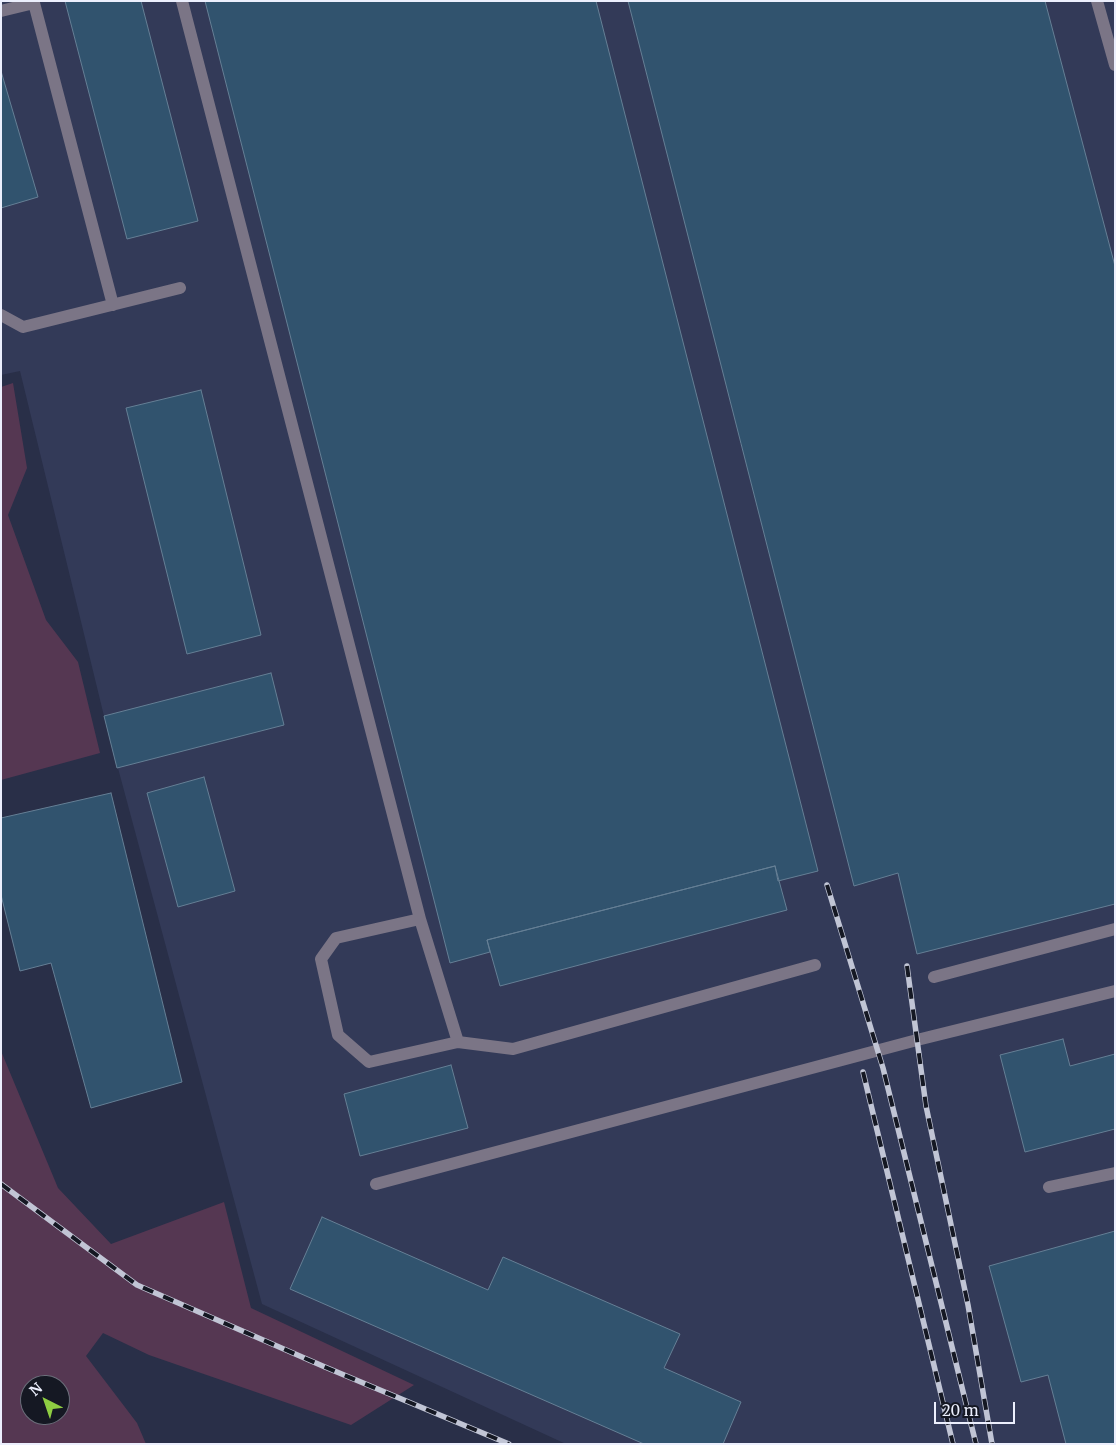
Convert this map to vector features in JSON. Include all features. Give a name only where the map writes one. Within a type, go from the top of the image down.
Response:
[{"type":"lane","points":[[182,1],[420,919],[458,1042]]},
{"type":"lane","points":[[1097,1],[1115,65]]},
{"type":"lane","points":[[1,11],[34,3],[113,304]]},
{"type":"lane","points":[[1,315],[23,327],[180,288]]},
{"type":"lane","points":[[420,919],[336,938],[321,960],[338,1035],[370,1062],[458,1042],[513,1049],[814,966]]},
{"type":"lane","points":[[934,977],[1115,929]]},
{"type":"lane","points":[[376,1184],[893,1046],[1115,991]]},
{"type":"lane","points":[[1049,1187],[1115,1174]]},
{"type":"shaded area","points":[[1,1],[1115,1],[1115,1444],[566,1444],[262,1304],[104,716],[20,371],[1,375]]},
{"type":"shaded area","points":[[13,383],[27,468],[8,515],[46,620],[78,662],[100,753],[1,780],[1,387]]},
{"type":"shaded area","points":[[1,1051],[58,1188],[111,1244],[224,1202],[251,1308],[414,1385],[351,1425],[149,1355],[103,1333],[86,1356],[137,1423],[146,1444],[1,1444]]},
{"type":"building","points":[[65,1],[141,1],[198,221],[127,239]]},
{"type":"building","points":[[205,1],[596,1],[818,871],[778,881],[775,866],[487,940],[490,952],[450,963]]},
{"type":"building","points":[[628,1],[1045,1],[1115,266],[1115,904],[917,954],[898,873],[854,886]]},
{"type":"building","points":[[1,71],[38,197],[1,208]]},
{"type":"building","points":[[201,390],[261,635],[187,654],[126,408]]},
{"type":"building","points":[[271,673],[284,725],[117,768],[104,716]]},
{"type":"building","points":[[204,777],[235,891],[178,907],[147,793]]},
{"type":"building","points":[[111,793],[182,1082],[91,1108],[51,963],[20,971],[1,895],[1,818]]},
{"type":"building","points":[[775,866],[787,910],[500,986],[487,940]]},
{"type":"building","points":[[1063,1039],[1070,1066],[1115,1054],[1115,1129],[1025,1152],[1000,1055]]},
{"type":"building","points":[[451,1065],[468,1128],[360,1156],[344,1094]]},
{"type":"building","points":[[322,1217],[488,1290],[503,1257],[680,1334],[664,1368],[741,1402],[723,1444],[644,1444],[290,1289]]},
{"type":"building","points":[[1115,1231],[1115,1444],[1066,1444],[1048,1375],[1021,1382],[989,1266]]},
{"type":"railway","points":[[827,885],[883,1068],[976,1444]]},
{"type":"railway","points":[[907,966],[926,1106],[968,1305],[992,1444]]},
{"type":"railway","points":[[863,1072],[953,1444]]},
{"type":"railway","points":[[1,1184],[137,1285],[325,1367],[509,1444]]}]
